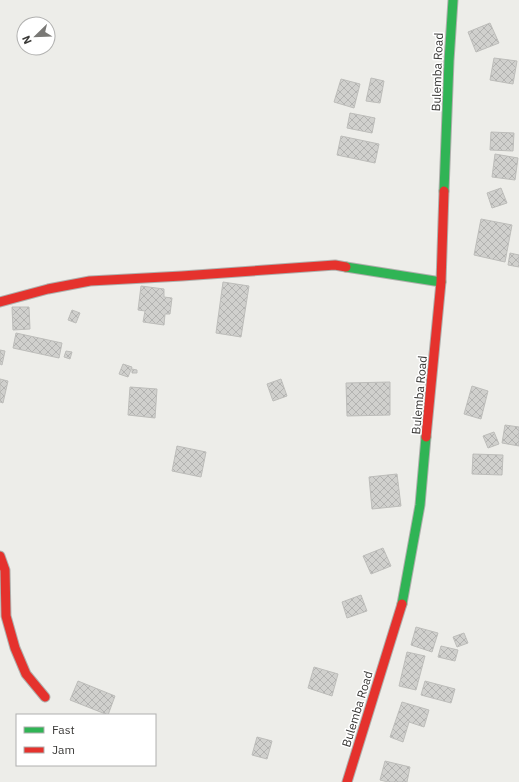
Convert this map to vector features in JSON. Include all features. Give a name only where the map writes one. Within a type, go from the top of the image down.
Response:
[{"type":"main road","name":"Bulemba Road","points":[[347,782],[402,604],[420,505],[441,282],[449,61],[453,0]]},
{"type":"main road","points":[[0,302],[48,289],[90,281],[335,265],[441,282]]},
{"type":"main road","points":[[0,556],[5,570],[6,616],[15,648],[26,674],[45,696]]},
{"type":"building","points":[[490,23],[499,43],[476,52],[468,32]]},
{"type":"building","points":[[494,58],[517,61],[513,84],[490,80]]},
{"type":"building","points":[[371,78],[384,81],[380,103],[366,101]]},
{"type":"building","points":[[341,79],[360,84],[354,108],[334,102]]},
{"type":"building","points":[[350,113],[375,118],[372,133],[347,128]]},
{"type":"building","points":[[491,132],[514,133],[513,151],[490,150]]},
{"type":"building","points":[[341,136],[379,144],[375,163],[337,155]]},
{"type":"building","points":[[495,154],[518,158],[515,180],[492,177]]},
{"type":"building","points":[[501,188],[507,203],[492,208],[487,193]]},
{"type":"building","points":[[481,219],[512,225],[505,262],[474,255]]},
{"type":"building","points":[[510,253],[519,255],[519,267],[508,265]]},
{"type":"building","points":[[223,282],[249,286],[241,337],[216,333]]},
{"type":"building","points":[[141,286],[164,289],[164,297],[172,298],[170,314],[165,314],[164,325],[143,322],[145,311],[138,310]]},
{"type":"building","points":[[12,307],[29,307],[30,329],[13,330]]},
{"type":"building","points":[[72,310],[80,313],[76,323],[68,320]]},
{"type":"building","points":[[16,333],[62,343],[59,358],[13,348]]},
{"type":"building","points":[[0,350],[5,351],[2,365],[0,364]]},
{"type":"building","points":[[66,351],[72,352],[70,359],[64,357]]},
{"type":"building","points":[[123,364],[132,367],[128,377],[119,374]]},
{"type":"building","points":[[132,369],[137,370],[137,373],[132,373]]},
{"type":"building","points":[[0,379],[8,381],[3,403],[0,402]]},
{"type":"building","points":[[281,379],[287,396],[273,401],[267,384]]},
{"type":"building","points":[[390,382],[390,415],[347,416],[346,383]]},
{"type":"building","points":[[472,386],[488,391],[481,419],[464,414]]},
{"type":"building","points":[[130,387],[157,389],[155,418],[128,415]]},
{"type":"building","points":[[505,425],[519,427],[519,446],[502,443]]},
{"type":"building","points":[[494,432],[499,444],[488,448],[483,436]]},
{"type":"building","points":[[177,446],[206,452],[201,477],[172,471]]},
{"type":"building","points":[[473,454],[503,455],[502,475],[472,474]]},
{"type":"building","points":[[397,474],[401,506],[372,509],[369,477]]},
{"type":"building","points":[[383,548],[391,566],[371,574],[363,556]]},
{"type":"building","points":[[361,595],[367,611],[347,618],[342,602]]},
{"type":"building","points":[[416,627],[438,633],[432,652],[411,645]]},
{"type":"building","points":[[464,633],[468,643],[457,647],[453,637]]},
{"type":"building","points":[[441,646],[458,650],[455,661],[438,657]]},
{"type":"building","points":[[407,652],[425,656],[416,690],[399,686]]},
{"type":"building","points":[[314,667],[338,674],[332,696],[308,688]]},
{"type":"building","points":[[78,681],[115,696],[108,714],[70,700]]},
{"type":"building","points":[[425,681],[455,689],[451,703],[421,695]]},
{"type":"building","points":[[402,702],[429,710],[424,727],[409,722],[403,742],[390,737]]},
{"type":"building","points":[[257,737],[272,741],[267,759],[252,755]]},
{"type":"building","points":[[385,761],[410,767],[407,782],[388,782],[380,780]]},
{"type":"traffic: fast","points":[[444,191],[453,0]]},
{"type":"traffic: fast","points":[[346,267],[441,282]]},
{"type":"traffic: fast","points":[[402,604],[420,505],[426,437]]},
{"type":"traffic: jam","points":[[426,437],[441,282],[444,191]]},
{"type":"traffic: jam","points":[[0,302],[48,289],[90,281],[335,265],[346,267]]},
{"type":"traffic: jam","points":[[0,556],[5,570],[6,616],[15,648],[26,674],[45,697]]},
{"type":"traffic: jam","points":[[347,782],[402,604]]}]
